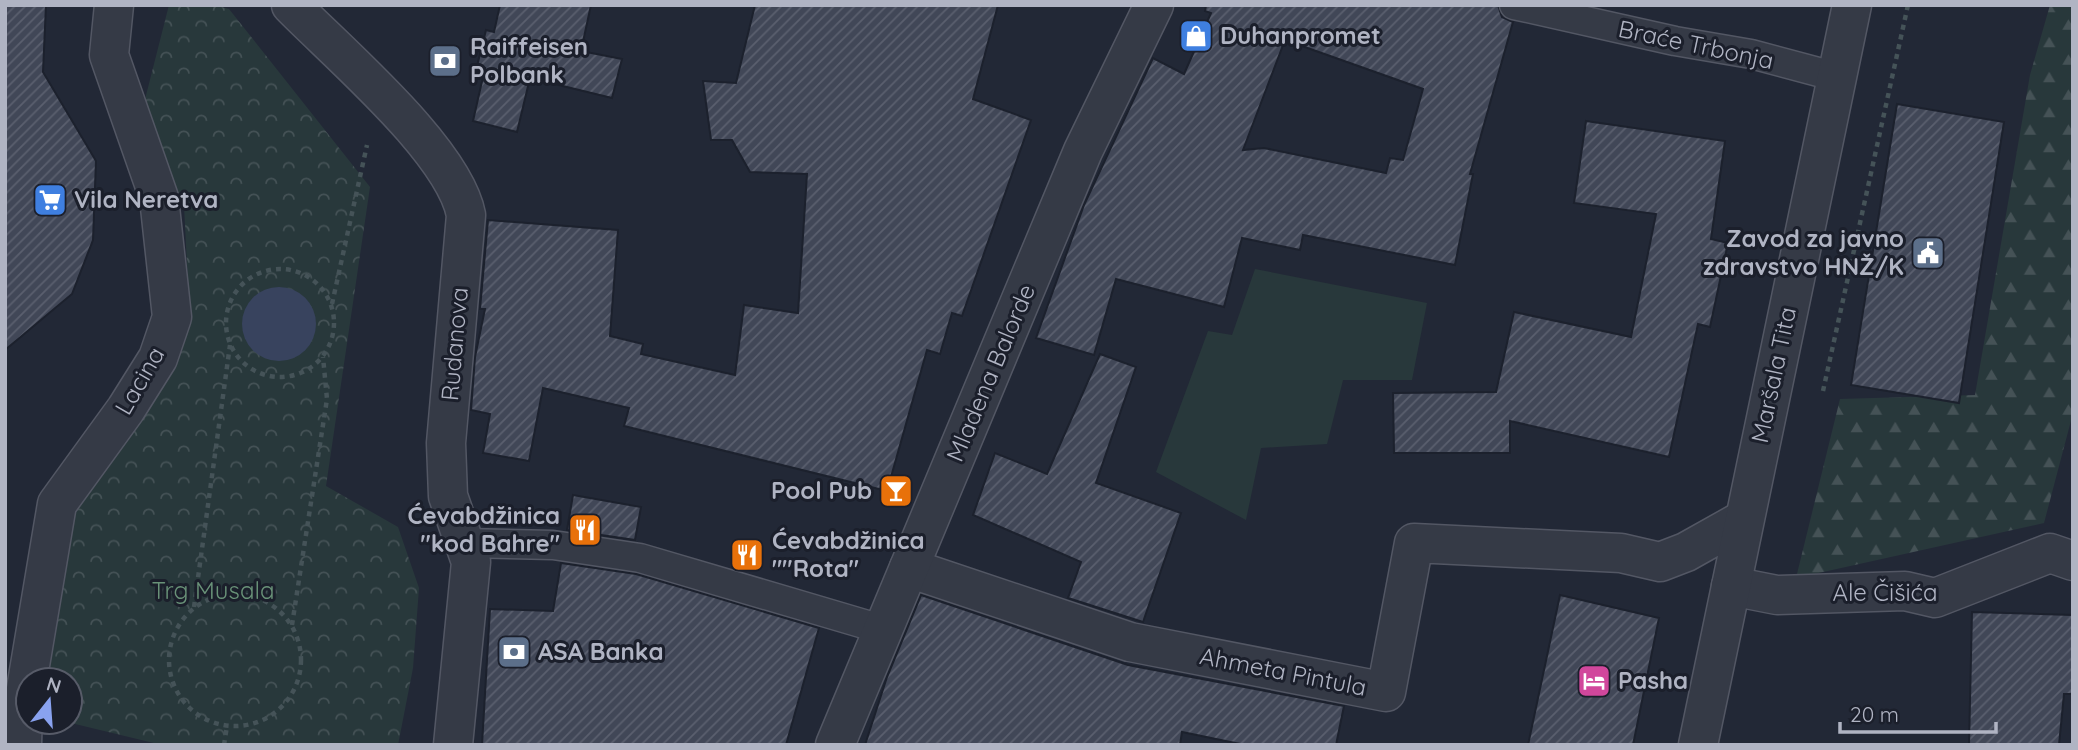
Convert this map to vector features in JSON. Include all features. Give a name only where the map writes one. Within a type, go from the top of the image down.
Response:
[{"type":"street","name":"Lacina","points":[[22,745],[23,707],[57,504],[126,409],[158,358],[172,317],[159,198],[109,55],[114,5]]},
{"type":"street","name":"Rudanova","points":[[292,5],[429,149],[462,196],[466,215],[446,443],[448,495],[471,562],[453,745]]},
{"type":"street","name":"Mladena Balorde","points":[[835,745],[881,629],[1083,151],[1154,5]]},
{"type":"street","name":"Maršala Tita","points":[[1698,745],[1852,5]]},
{"type":"street","name":"Ahmeta Pintula","points":[[909,568],[1130,642],[1386,692],[1414,543],[1620,553],[1660,562],[1686,552],[1743,520]]},
{"type":"street","name":"Ale Čišića","points":[[1731,586],[1777,595],[1905,591],[1935,598],[2050,553],[2073,561]]},
{"type":"lane","name":"Braće Trbonja","points":[[1514,5],[1675,41],[1751,54],[1837,77]]},
{"type":"lane","points":[[464,543],[553,545],[640,558],[881,629]]},
{"type":"path","points":[[332,306],[378,93]]},
{"type":"path","points":[[288,271],[312,279],[324,290],[332,306],[335,322],[332,341],[323,357],[309,369],[292,377],[273,377],[255,371],[240,360],[230,344],[226,326],[229,307],[236,292],[248,280],[263,272],[288,271]]},
{"type":"path","points":[[194,608],[230,344]]},
{"type":"path","points":[[292,626],[327,399],[323,357]]},
{"type":"path","points":[[235,593],[258,598],[277,609],[292,626],[299,646],[301,666],[295,686],[284,704],[268,717],[248,725],[228,726],[206,720],[187,707],[174,688],[169,667],[170,644],[179,624],[194,608],[214,597],[235,593]]},
{"type":"path","points":[[223,745],[228,726]]},
{"type":"green space","name":"Trg Musala","points":[[169,5],[214,5],[229,9],[370,187],[326,486],[398,527],[419,588],[413,668],[398,745],[162,745],[84,726],[84,666],[42,666],[58,582],[81,490],[190,324],[184,205],[138,127]]},
{"type":"green space","points":[[2050,5],[2073,5],[2073,413],[2044,523],[1796,578],[1840,399],[1975,395],[2030,75]]},
{"type":"green space","points":[[1255,269],[1427,303],[1412,380],[1343,380],[1327,444],[1261,448],[1246,520],[1156,472],[1208,331],[1232,335]]},
{"type":"water","points":[[279,287],[300,293],[310,303],[316,324],[310,345],[300,355],[279,361],[258,355],[248,345],[242,324],[248,303],[258,293]]},
{"type":"building","name":"Vila Neretva","points":[[5,5],[46,5],[43,72],[96,161],[93,240],[72,294],[5,350]]},
{"type":"building","points":[[500,5],[591,5],[581,51],[622,59],[612,98],[530,78],[517,132],[473,121],[485,68],[477,66],[486,30],[494,32]]},
{"type":"building","points":[[755,5],[998,5],[973,99],[1031,120],[962,316],[952,313],[940,354],[927,350],[887,491],[624,426],[629,408],[543,388],[529,461],[483,453],[490,414],[471,410],[475,357],[485,309],[480,309],[488,220],[618,230],[610,336],[643,344],[641,354],[735,375],[744,305],[798,313],[807,174],[750,172],[732,140],[711,140],[703,81],[736,83]]},
{"type":"building","points":[[1206,5],[1498,5],[1502,17],[1513,22],[1470,174],[1473,174],[1455,265],[1303,235],[1300,250],[1242,238],[1224,307],[1116,279],[1094,355],[1036,338],[1084,205],[1153,58],[1184,74],[1211,13],[1205,11]],"holes":[[[1285,40],[1423,89],[1403,160],[1390,158],[1386,173],[1264,148],[1243,150]]]},
{"type":"building","name":"Zavod za javno zdravstvo HNŽ/K","points":[[1897,104],[2004,122],[1959,403],[1851,385]]},
{"type":"building","points":[[1586,121],[1725,141],[1711,239],[1728,243],[1710,327],[1698,324],[1669,457],[1510,421],[1510,453],[1394,453],[1393,393],[1496,392],[1514,312],[1631,337],[1656,214],[1574,203]]},
{"type":"building","points":[[1100,354],[1136,367],[1096,483],[1181,513],[1143,622],[1068,598],[1081,562],[973,515],[995,453],[1047,474]]},
{"type":"building","points":[[573,495],[641,507],[635,540],[567,530]]},
{"type":"building","points":[[561,563],[636,574],[819,628],[786,745],[482,745],[490,609],[553,611]]},
{"type":"building","points":[[921,595],[1128,665],[1344,706],[1336,745],[1245,745],[1182,732],[1180,745],[865,745],[887,677]]},
{"type":"building","name":"Pasha","points":[[1560,595],[1659,618],[1633,745],[1528,745]]},
{"type":"building","points":[[1972,612],[2073,615],[2073,694],[2064,694],[2059,745],[1969,745]]},
{"type":"place","name":"Duhanpromet","points":[[1196,36]]},
{"type":"place","name":"Raiffeisen Polbank","points":[[445,61]]},
{"type":"place","name":"Vila Neretva","points":[[50,200]]},
{"type":"place","name":"Zavod za javno zdravstvo HNŽ/K","points":[[1928,253]]},
{"type":"place","name":"Pool Pub","points":[[896,491]]},
{"type":"place","name":"Ćevabdžinica \"kod Bahre\"","points":[[585,530]]},
{"type":"place","name":"Ćevabdžinica \"\"Rota\"","points":[[747,555]]},
{"type":"place","name":"ASA Banka","points":[[514,652]]},
{"type":"place","name":"Pasha","points":[[1594,681]]}]
